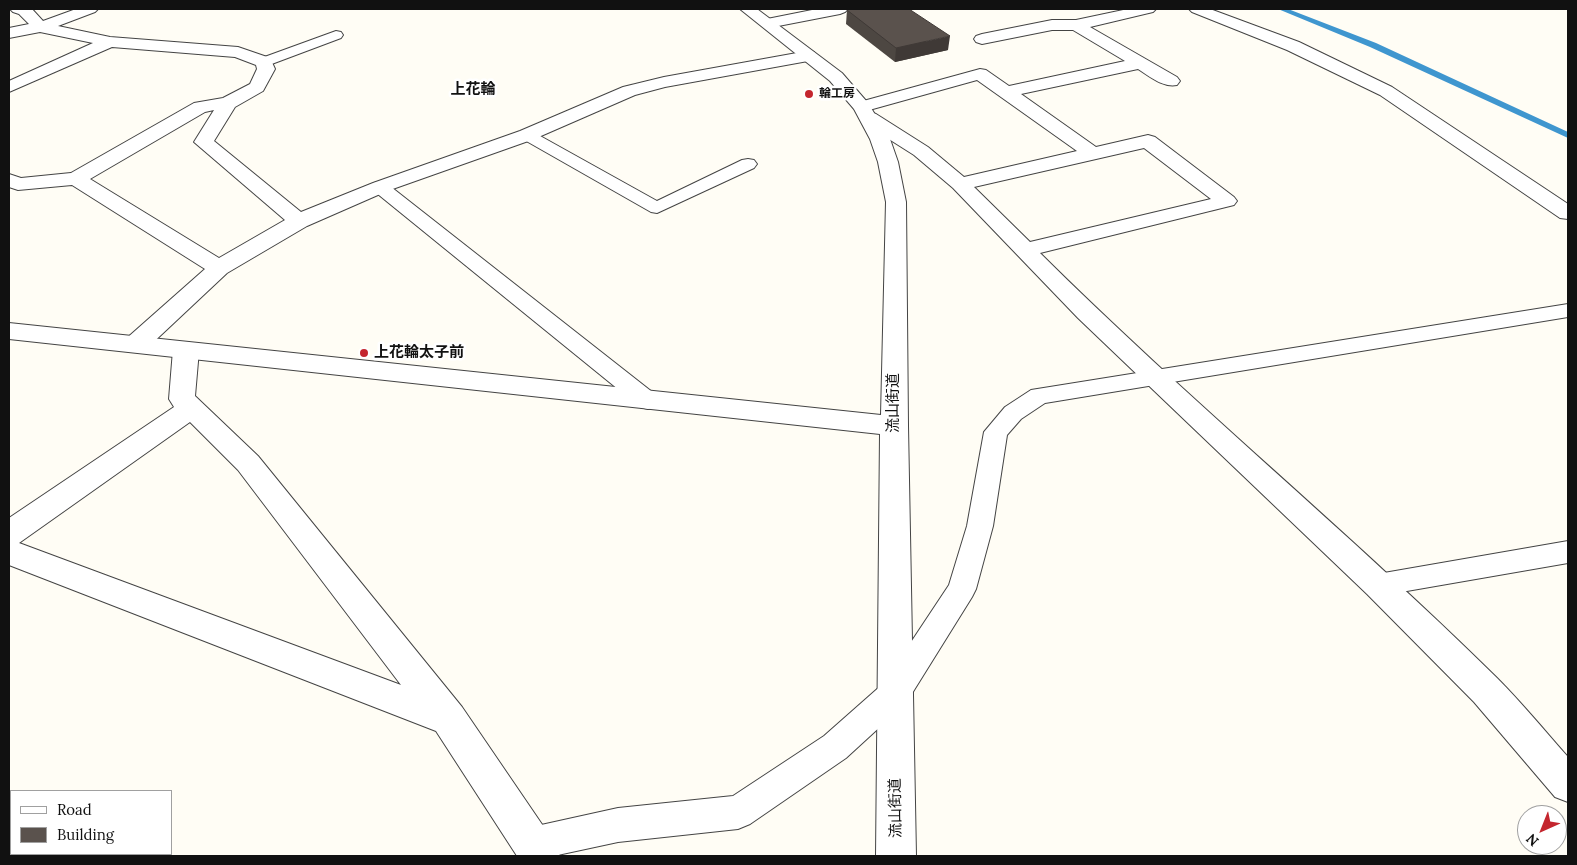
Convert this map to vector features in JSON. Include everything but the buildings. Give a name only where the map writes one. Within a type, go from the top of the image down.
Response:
[{"type":"street","points":[[9,180],[18,184],[76,179],[200,107],[228,104],[257,88],[266,69],[264,62],[238,52],[110,42],[40,27],[25,11],[18,9]]},
{"type":"street","points":[[9,33],[40,27],[90,9]]},
{"type":"street","name":"流山街道","points":[[748,9],[836,77],[866,112],[880,139],[888,162],[896,202],[894,426],[896,856]]},
{"type":"street","points":[[768,24],[840,9]]},
{"type":"street","points":[[982,39],[1052,25],[1076,26],[1148,9]]},
{"type":"street","points":[[1197,9],[1293,46],[1386,91],[1568,213]]},
{"type":"street","points":[[1076,26],[1171,80]]},
{"type":"street","points":[[9,87],[110,42]]},
{"type":"street","points":[[136,344],[219,268],[299,221],[380,186],[527,135],[629,91],[664,82],[808,56]]},
{"type":"street","points":[[1007,92],[1140,62]]},
{"type":"street","points":[[866,112],[980,74],[1092,153]]},
{"type":"street","points":[[228,104],[204,142],[299,221]]},
{"type":"street","points":[[866,112],[921,151],[960,184],[1152,376],[1378,585],[1486,691],[1568,784]]},
{"type":"street","points":[[960,184],[1148,141],[1227,201],[1024,250]]},
{"type":"street","points":[[76,179],[219,268]]},
{"type":"street","points":[[9,331],[894,426]]},
{"type":"street","points":[[186,350],[182,399],[248,463],[449,719],[536,850]]},
{"type":"street","points":[[9,534],[191,408]]},
{"type":"street","points":[[9,552],[449,719]]},
{"type":"lane","points":[[264,62],[336,35]]},
{"type":"lane","points":[[527,135],[657,208],[748,164]]},
{"type":"lane","points":[[380,186],[648,401]]},
{"type":"lane","points":[[536,850],[618,825],[738,812],[835,747],[895,693],[962,588],[980,526],[996,432],[1013,413],[1039,396],[1152,376],[1568,310]]},
{"type":"lane","points":[[1378,585],[1568,552]]},
{"type":"waterway","points":[[1282,9],[1373,45],[1568,135]]},
{"type":"place","name":"輪工房","points":[[809,94]]},
{"type":"place","name":"上花輪太子前","points":[[364,353]]},
{"type":"district","name":"上花輪","points":[[473,90]]}]
